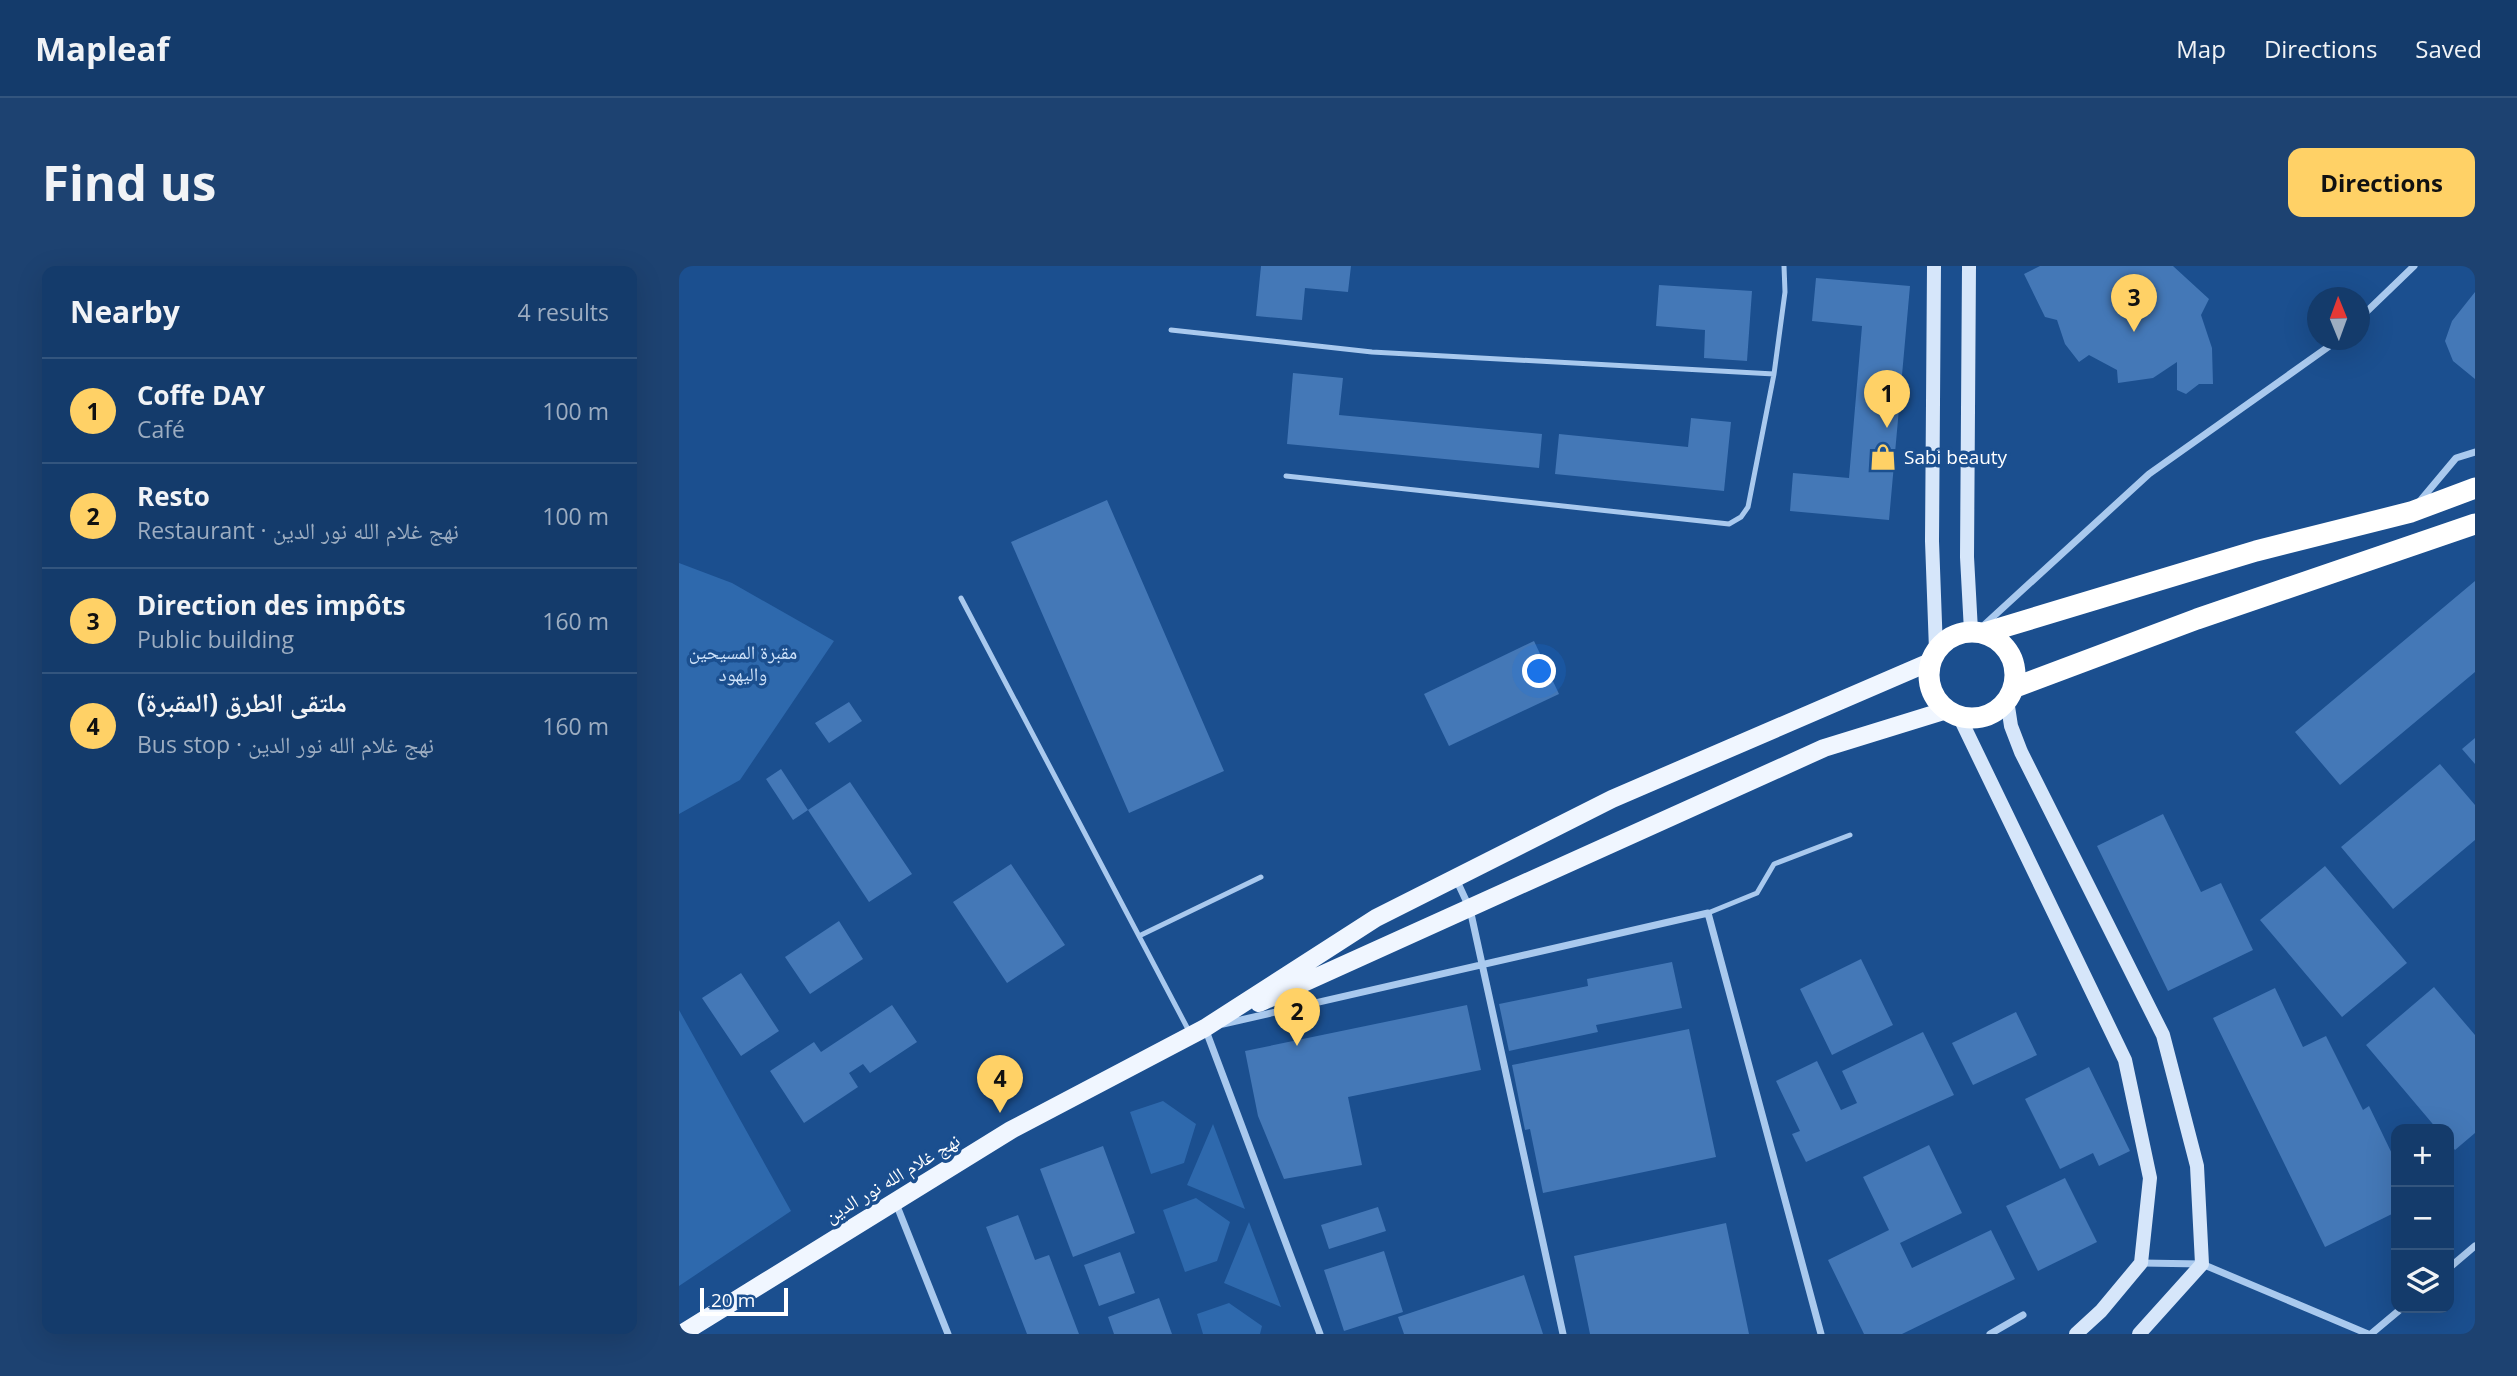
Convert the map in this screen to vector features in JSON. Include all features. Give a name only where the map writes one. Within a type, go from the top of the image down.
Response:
[{"type":"highway","points":[[2475,488],[2411,512],[2256,551],[1945,640],[1933,656],[1931,689],[1953,713],[1985,716],[2010,694],[2210,615],[2475,524]]},
{"type":"highway","points":[[1977,632],[2007,649],[2015,675],[2010,694]]},
{"type":"main road","points":[[1198,1032],[1376,918],[1612,799],[1933,656],[1934,266]]},
{"type":"main road","points":[[1969,266],[1967,557],[1977,632]]},
{"type":"main road","points":[[2010,694],[2011,726],[2021,752],[2163,1035],[2197,1166],[2202,1264],[2139,1334]]},
{"type":"main road","points":[[1198,1032],[1824,748],[1953,713],[2125,1060],[2150,1178],[2141,1263],[2101,1311],[2076,1334]]},
{"type":"main road","name":"نهج غلام الله نور الدين","points":[[681,1334],[1011,1130],[1198,1032]]},
{"type":"street","points":[[2370,309],[2414,266]]},
{"type":"street","points":[[1977,632],[2149,474],[2323,350]]},
{"type":"street","points":[[2411,512],[2456,458],[2475,452]]},
{"type":"street","points":[[1456,878],[1470,909],[1563,1334]]},
{"type":"street","points":[[1320,1334],[1198,1032],[1709,913],[1821,1334]]},
{"type":"street","points":[[895,1201],[948,1334]]},
{"type":"street","points":[[2454,1264],[2475,1246]]},
{"type":"street","points":[[2141,1263],[2202,1264],[2370,1334],[2396,1313]]},
{"type":"street","points":[[1990,1334],[2023,1315]]},
{"type":"lane","points":[[1286,476],[1729,524],[1741,517],[1748,507],[1774,374],[1785,292],[1784,266]]},
{"type":"lane","points":[[1171,330],[1372,352],[1774,374]]},
{"type":"lane","points":[[961,598],[1142,935],[1198,1032]]},
{"type":"lane","points":[[1709,913],[1757,893],[1774,864],[1850,835]]},
{"type":"lane","points":[[1142,935],[1261,877]]},
{"type":"green space","name":"مقبرة المسيحين واليهود","points":[[679,563],[732,583],[834,641],[740,780],[679,814]]},
{"type":"green space","points":[[679,1010],[791,1211],[679,1286]]},
{"type":"green space","points":[[1163,1101],[1196,1124],[1184,1163],[1151,1174],[1130,1112]]},
{"type":"green space","points":[[1213,1124],[1245,1209],[1187,1185]]},
{"type":"green space","points":[[1196,1198],[1230,1222],[1217,1261],[1185,1272],[1163,1210]]},
{"type":"green space","points":[[1249,1222],[1281,1307],[1224,1283]]},
{"type":"green space","points":[[1229,1303],[1262,1326],[1260,1334],[1203,1334],[1197,1314]]},
{"type":"building","points":[[1261,266],[1351,266],[1348,292],[1305,288],[1302,320],[1256,316]]},
{"type":"building","points":[[2040,266],[2173,266],[2209,299],[2201,315],[2212,348],[2213,384],[2199,384],[2186,394],[2177,390],[2177,362],[2153,378],[2118,383],[2117,370],[2089,355],[2079,362],[2065,344],[2057,320],[2045,317],[2024,274]]},
{"type":"building","points":[[1816,278],[1910,286],[1889,520],[1790,511],[1793,473],[1849,478],[1862,326],[1812,321]]},
{"type":"building","points":[[1659,285],[1752,291],[1747,361],[1704,358],[1705,330],[1656,326]]},
{"type":"building","points":[[2475,292],[2475,379],[2453,361],[2445,341],[2452,321]]},
{"type":"building","points":[[1293,373],[1343,378],[1339,415],[1542,434],[1539,468],[1287,444]]},
{"type":"building","points":[[1691,418],[1731,422],[1724,491],[1555,474],[1559,434],[1688,447]]},
{"type":"building","points":[[1107,500],[1224,771],[1129,813],[1011,542]]},
{"type":"building","points":[[2475,581],[2475,672],[2340,785],[2295,732]]},
{"type":"building","points":[[1534,641],[1559,694],[1449,746],[1424,694]]},
{"type":"building","points":[[849,702],[862,721],[829,743],[815,723]]},
{"type":"building","points":[[2475,738],[2475,764],[2462,749]]},
{"type":"building","points":[[2440,764],[2475,805],[2475,840],[2393,909],[2341,847]]},
{"type":"building","points":[[781,769],[808,810],[793,820],[766,779]]},
{"type":"building","points":[[850,782],[912,874],[869,902],[808,810]]},
{"type":"building","points":[[2163,814],[2201,892],[2221,883],[2253,950],[2168,991],[2097,846]]},
{"type":"building","points":[[1011,864],[1065,945],[1007,983],[953,902]]},
{"type":"building","points":[[2325,866],[2407,963],[2342,1017],[2260,920]]},
{"type":"building","points":[[839,921],[863,959],[810,994],[785,957]]},
{"type":"building","points":[[1861,959],[1893,1025],[1832,1055],[1800,989]]},
{"type":"building","points":[[1672,962],[1682,1008],[1596,1025],[1598,1032],[1509,1051],[1499,1004],[1588,986],[1587,979]]},
{"type":"building","points":[[741,973],[779,1031],[741,1056],[702,998]]},
{"type":"building","points":[[2434,987],[2475,1035],[2475,1133],[2455,1150],[2454,1124],[2433,1124],[2366,1045]]},
{"type":"building","points":[[2275,988],[2303,1047],[2326,1036],[2363,1110],[2369,1106],[2391,1152],[2391,1214],[2325,1247],[2213,1018]]},
{"type":"building","points":[[892,1005],[917,1042],[870,1073],[863,1064],[849,1073],[858,1087],[804,1123],[770,1071],[814,1042],[821,1052]]},
{"type":"building","points":[[1467,1005],[1481,1070],[1348,1097],[1362,1165],[1284,1179],[1258,1116],[1245,1051]]},
{"type":"building","points":[[2016,1012],[2037,1055],[1973,1085],[1952,1043]]},
{"type":"building","points":[[1689,1029],[1716,1157],[1543,1193],[1530,1129],[1525,1130],[1512,1065]]},
{"type":"building","points":[[1923,1032],[1954,1095],[1806,1162],[1792,1134],[1800,1131],[1776,1081],[1817,1061],[1841,1110],[1857,1103],[1842,1071]]},
{"type":"building","points":[[2089,1067],[2130,1151],[2099,1166],[2093,1153],[2060,1169],[2025,1099]]},
{"type":"building","points":[[1929,1145],[1962,1213],[1900,1243],[1912,1268],[1991,1230],[2015,1279],[1902,1334],[1864,1334],[1828,1260],[1889,1230],[1863,1177]]},
{"type":"building","points":[[1103,1146],[1135,1233],[1073,1257],[1040,1169]]},
{"type":"building","points":[[2065,1178],[2097,1242],[2038,1271],[2006,1206]]},
{"type":"building","points":[[1378,1207],[1386,1231],[1329,1249],[1321,1225]]},
{"type":"building","points":[[1018,1215],[1035,1260],[1049,1255],[1079,1334],[1027,1334],[986,1227]]},
{"type":"building","points":[[1726,1223],[1749,1334],[1590,1334],[1574,1256]]},
{"type":"building","points":[[1384,1251],[1403,1312],[1344,1331],[1324,1270]]},
{"type":"building","points":[[1120,1252],[1135,1293],[1099,1306],[1084,1265]]},
{"type":"building","points":[[1524,1275],[1543,1334],[1404,1334],[1398,1317]]},
{"type":"building","points":[[1159,1298],[1172,1334],[1114,1334],[1108,1317]]},
{"type":"place","name":"Direction des impôts","points":[[2134,332]]},
{"type":"place","name":"Coffe DAY","points":[[1887,428]]},
{"type":"place","name":"Sabi beauty","points":[[1883,457]]},
{"type":"place","name":"Resto","points":[[1297,1046]]},
{"type":"place","name":"ملتقى الطرق (المقبرة)","points":[[1000,1113]]}]
